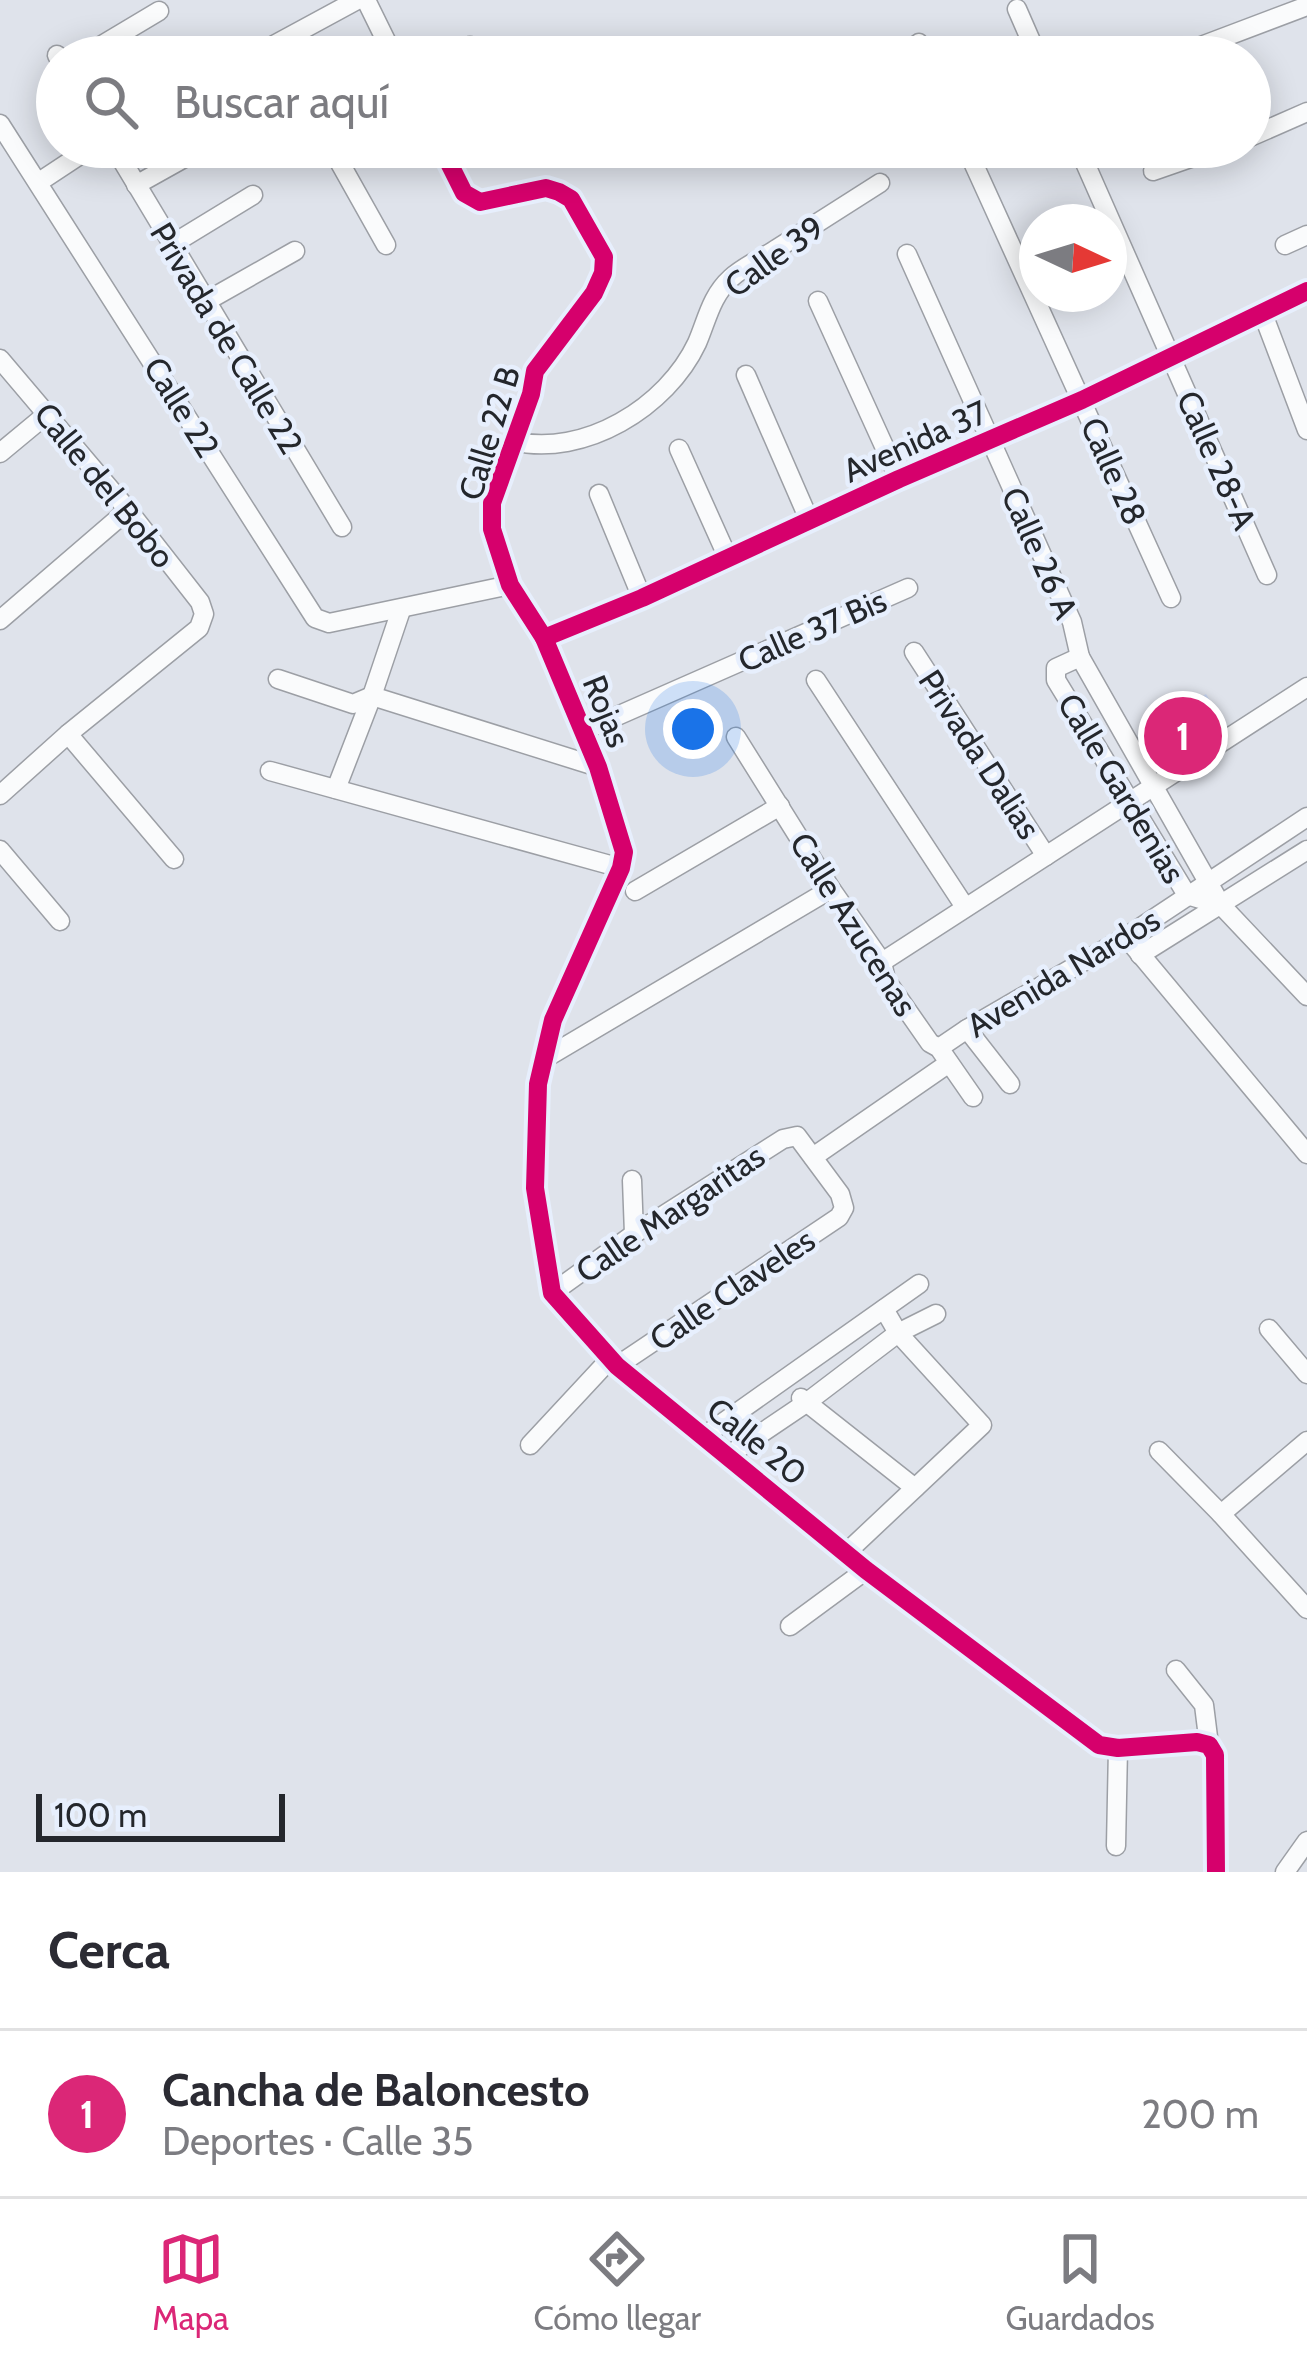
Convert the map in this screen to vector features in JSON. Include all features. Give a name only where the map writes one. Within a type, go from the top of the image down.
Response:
[{"type":"street","points":[[290,36],[356,0]]},
{"type":"street","points":[[366,0],[384,36]]},
{"type":"street","points":[[1228,36],[1307,6]]},
{"type":"street","points":[[1017,9],[1029,36]]},
{"type":"street","points":[[117,36],[159,11]]},
{"type":"street","points":[[1271,128],[1307,112]]},
{"type":"street","name":"Calle 22","points":[[0,124],[315,618],[329,623],[401,610]]},
{"type":"street","points":[[39,182],[60,168]]},
{"type":"street","name":"Privada de Calle 22","points":[[126,168],[342,527]]},
{"type":"street","points":[[136,184],[165,168]]},
{"type":"street","points":[[343,168],[386,244]]},
{"type":"street","name":"Calle 22 B","points":[[456,168],[464,193],[480,202],[546,188],[559,191],[571,199],[604,257],[594,293],[535,371],[492,503],[492,529],[510,585]]},
{"type":"street","name":"Calle 28","points":[[976,168],[1171,598]]},
{"type":"street","name":"Calle 28-A","points":[[1087,168],[1267,575]]},
{"type":"street","points":[[1153,171],[1162,168]]},
{"type":"street","name":"Calle 39","points":[[513,441],[527,445],[590,435],[650,403],[696,346],[712,302],[731,278],[880,183]]},
{"type":"street","points":[[171,245],[253,195]]},
{"type":"street","points":[[1286,245],[1307,235]]},
{"type":"street","points":[[205,302],[295,250]]},
{"type":"street","name":"Calle 26 A","points":[[907,254],[1072,622],[1080,656]]},
{"type":"street","name":"Avenida 37","points":[[544,638],[1082,400],[1307,291]]},
{"type":"street","points":[[818,301],[898,479]]},
{"type":"street","points":[[1263,314],[1307,430]]},
{"type":"street","name":"Calle del Bobo","points":[[0,358],[128,510],[205,614],[199,628],[68,734]]},
{"type":"street","points":[[746,375],[810,522]]},
{"type":"street","points":[[0,453],[46,414]]},
{"type":"street","points":[[679,449],[728,558]]},
{"type":"street","points":[[599,494],[642,598]]},
{"type":"street","points":[[0,620],[128,510]]},
{"type":"street","points":[[337,789],[401,610],[510,585]]},
{"type":"street","name":"Rojas","points":[[510,585],[544,638],[584,731],[624,852],[621,868]]},
{"type":"street","name":"Calle 37 Bis","points":[[584,731],[908,588]]},
{"type":"street","name":"Privada Dalias","points":[[914,652],[1046,856]]},
{"type":"street","name":"Calle Gardenias","points":[[1080,656],[1221,904],[1187,895],[1056,680],[1056,668],[1080,656]]},
{"type":"street","points":[[278,679],[353,704],[372,696],[598,767]]},
{"type":"street","points":[[816,680],[965,907]]},
{"type":"street","points":[[882,962],[1307,687]]},
{"type":"street","points":[[0,795],[68,734],[174,859]]},
{"type":"street","name":"Calle Azucenas","points":[[736,736],[831,890],[882,962],[886,980],[974,1097]]},
{"type":"street","points":[[270,771],[621,868],[553,1020],[538,1084],[535,1188],[552,1293]]},
{"type":"street","points":[[635,891],[780,806]]},
{"type":"street","name":"Avenida Nardos","points":[[813,1157],[944,1056],[967,1029],[1126,937],[1307,817]]},
{"type":"street","points":[[0,850],[60,921]]},
{"type":"street","name":"Avenida Nardos","points":[[1139,955],[1307,850]]},
{"type":"street","points":[[544,1059],[831,890]]},
{"type":"street","points":[[1221,904],[1305,990]]},
{"type":"street","points":[[1126,937],[1306,1151]]},
{"type":"street","points":[[967,1029],[1010,1084]]},
{"type":"street","name":"Calle Margaritas","points":[[552,1293],[634,1234],[790,1136],[797,1136],[813,1157]]},
{"type":"street","name":"Calle Claveles","points":[[530,1445],[614,1362],[838,1217],[844,1208],[840,1194],[813,1157]]},
{"type":"street","points":[[632,1180],[634,1234]]},
{"type":"street","points":[[704,1436],[919,1284]]},
{"type":"street","name":"Calle 20","points":[[552,1293],[614,1362],[866,1570],[1100,1745],[1118,1748]]},
{"type":"street","points":[[847,1553],[982,1425],[898,1333],[884,1309]]},
{"type":"street","points":[[728,1456],[898,1333],[936,1314]]},
{"type":"street","points":[[1269,1329],[1307,1374]]},
{"type":"street","points":[[786,1381],[806,1403],[915,1488]]},
{"type":"street","points":[[1221,1514],[1307,1441]]},
{"type":"street","points":[[1159,1451],[1307,1609]]},
{"type":"street","points":[[790,1626],[866,1570]]},
{"type":"street","points":[[1176,1670],[1204,1705],[1209,1745],[1215,1755],[1216,1872]]},
{"type":"street","points":[[1116,1846],[1118,1748],[1209,1745]]},
{"type":"street","points":[[1285,1872],[1307,1840]]},
{"type":"shaded area","points":[[1206,694],[1230,734],[1161,777],[1137,738]]},
{"type":"cycle path","points":[[452,168],[464,193],[480,202],[546,188],[571,199],[604,257],[594,293],[535,371],[492,503],[492,529],[510,585],[544,638],[598,767],[624,852],[553,1020],[538,1084],[535,1188],[552,1293],[617,1366],[866,1570],[1099,1745],[1209,1745],[1215,1755],[1216,1872]]},
{"type":"cycle path","points":[[544,638],[1082,400],[1307,291]]},
{"type":"place","name":"Cancha de Baloncesto","points":[[1183,736]]}]
